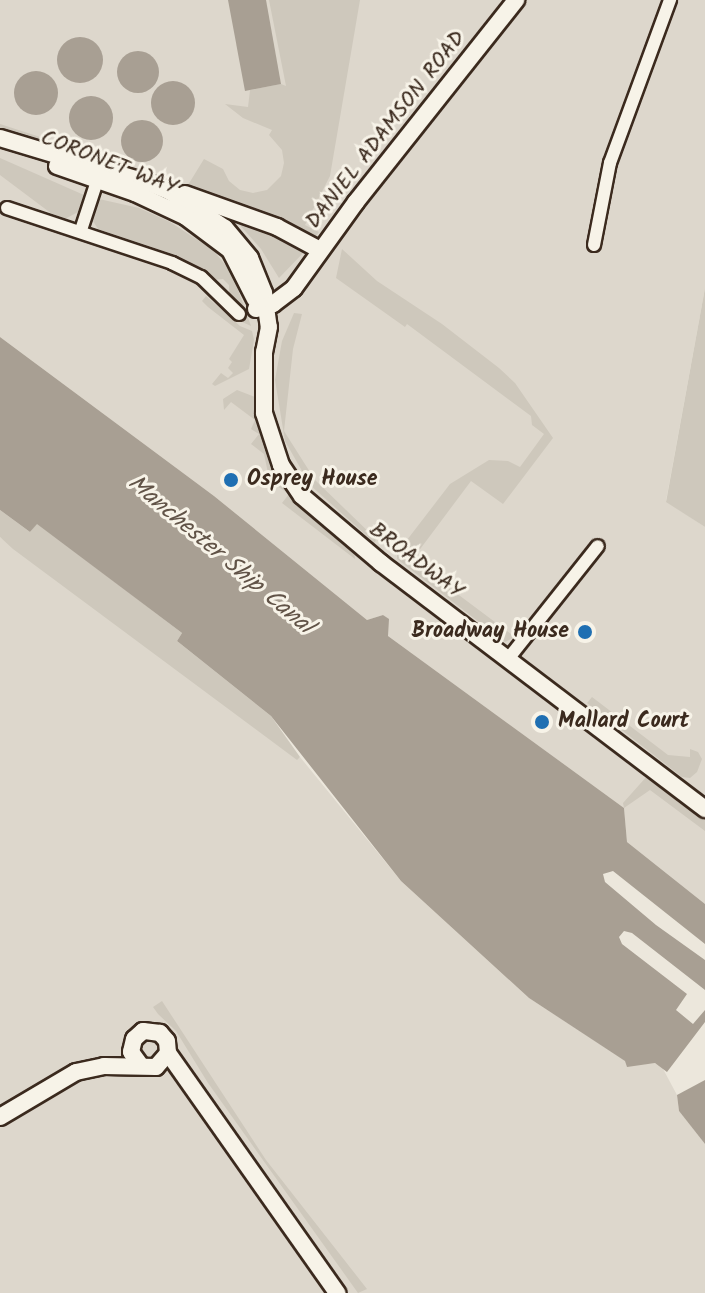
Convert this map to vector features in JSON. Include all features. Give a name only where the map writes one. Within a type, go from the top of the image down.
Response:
[{"type":"street","name":"DANIEL ADAMSON ROAD","points":[[262,307],[294,288],[320,250],[516,0]]},
{"type":"street","points":[[594,245],[610,163],[670,0]]},
{"type":"street","name":"CORONET WAY","points":[[0,141],[99,174],[169,191],[225,228],[250,258],[269,340],[264,352]]},
{"type":"street","points":[[81,230],[99,174]]},
{"type":"street","name":"CORONET WAY","points":[[99,174],[175,211],[230,250],[262,307]]},
{"type":"street","points":[[169,191],[245,214],[320,250]]},
{"type":"street","points":[[7,208],[81,230],[172,263],[201,277],[239,314]]},
{"type":"street","points":[[230,250],[225,228],[230,221],[245,214]]},
{"type":"street","name":"BROADWAY","points":[[264,352],[262,393],[265,419],[274,449],[292,483],[335,527],[705,809]]},
{"type":"street","points":[[508,659],[598,546]]},
{"type":"street","points":[[104,1066],[131,1046],[138,1034],[154,1030],[167,1041],[168,1053],[182,1069],[185,1080],[337,1293]]},
{"type":"street","points":[[131,1046],[132,1058],[185,1080]]},
{"type":"street","points":[[0,1117],[76,1072],[104,1066],[149,1067],[168,1053]]},
{"type":"shaded area","points":[[0,0],[705,0],[705,288],[666,501],[705,527],[705,904],[627,842],[624,808],[388,636],[388,619],[383,615],[367,620],[214,496],[0,337]]},
{"type":"shaded area","points":[[269,0],[360,0],[330,176],[305,225],[319,232],[316,236],[188,189],[0,132],[0,124],[188,185],[204,159],[223,169],[229,181],[240,190],[253,193],[267,190],[281,176],[284,163],[282,150],[269,135],[272,130],[243,118],[225,104],[248,107],[250,90],[281,84],[286,86]]},
{"type":"shaded area","points":[[0,158],[84,195],[78,212],[65,219],[52,214],[0,175]]},
{"type":"shaded area","points":[[99,199],[139,208],[170,222],[213,250],[232,273],[251,326],[238,320],[244,313],[229,298],[229,285],[223,279],[210,280],[175,258],[98,229],[93,221]]},
{"type":"shaded area","points":[[252,222],[305,251],[279,278],[261,249],[238,223]]},
{"type":"shaded area","points":[[342,249],[377,281],[442,324],[499,368],[515,383],[553,438],[503,504],[471,481],[412,560],[515,637],[505,642],[397,559],[397,553],[450,484],[489,460],[508,461],[520,467],[544,434],[532,425],[531,416],[407,324],[405,327],[336,278]]},
{"type":"shaded area","points":[[705,288],[705,527],[666,502]]},
{"type":"shaded area","points":[[206,296],[240,326],[252,331],[254,340],[249,369],[215,386],[212,384],[221,373],[228,378],[233,373],[228,368],[232,362],[229,359],[244,335],[202,301]]},
{"type":"shaded area","points":[[294,313],[302,314],[293,349],[284,431],[315,480],[376,539],[375,543],[310,485],[285,441],[275,380],[282,341]]},
{"type":"shaded area","points":[[237,390],[255,397],[259,427],[276,469],[302,506],[354,550],[355,559],[282,503],[289,494],[265,478],[268,473],[264,454],[251,444],[259,434],[251,429],[255,420],[231,402],[224,410],[223,399]]},
{"type":"shaded area","points":[[0,510],[30,532],[37,523],[182,633],[177,641],[271,716],[300,757],[297,760],[13,549],[0,537]]},
{"type":"shaded area","points":[[0,537],[297,759],[300,757],[401,881],[529,998],[626,1061],[627,1066],[655,1063],[662,1067],[677,1095],[679,1111],[705,1144],[705,1293],[0,1293]]},
{"type":"shaded area","points":[[592,697],[668,755],[690,757],[690,749],[698,752],[702,759],[697,772],[690,778],[682,777],[587,703]]},
{"type":"shaded area","points":[[648,775],[705,816],[705,831],[650,790],[624,808],[623,803]]},
{"type":"shaded area","points":[[162,1001],[266,1160],[367,1289],[358,1293],[208,1083],[176,1031],[153,1007]]},
{"type":"water","points":[[228,0],[266,0],[281,84],[245,91]]},
{"type":"water","points":[[80,37],[96,44],[103,60],[96,76],[80,83],[64,76],[57,60],[64,44]]},
{"type":"water","points":[[138,51],[153,57],[159,72],[153,87],[138,93],[123,87],[117,72],[123,57]]},
{"type":"water","points":[[36,71],[52,77],[58,93],[52,109],[36,115],[20,109],[14,93],[20,77]]},
{"type":"water","points":[[173,81],[188,88],[195,103],[188,118],[173,125],[158,118],[151,103],[158,88]]},
{"type":"water","points":[[91,96],[106,103],[113,118],[106,133],[91,140],[76,133],[69,118],[76,103]]},
{"type":"water","points":[[142,120],[157,126],[163,141],[157,156],[142,162],[127,156],[121,141],[127,126]]},
{"type":"water","name":"Manchester Ship Canal","points":[[0,337],[214,496],[367,620],[383,615],[389,619],[388,636],[624,808],[627,842],[705,904],[705,944],[613,871],[603,874],[605,882],[656,925],[705,960],[705,990],[632,933],[624,931],[619,937],[622,944],[687,994],[676,1010],[693,1024],[705,1010],[705,1022],[667,1072],[655,1063],[627,1067],[625,1061],[529,998],[401,881],[271,716],[177,641],[182,633],[37,524],[30,532],[0,510]]},
{"type":"water","points":[[705,1080],[705,1144],[679,1111],[677,1095]]},
{"type":"place","name":"Osprey House","points":[[231,480]]},
{"type":"place","name":"Broadway House","points":[[585,632]]},
{"type":"place","name":"Mallard Court","points":[[542,722]]}]
